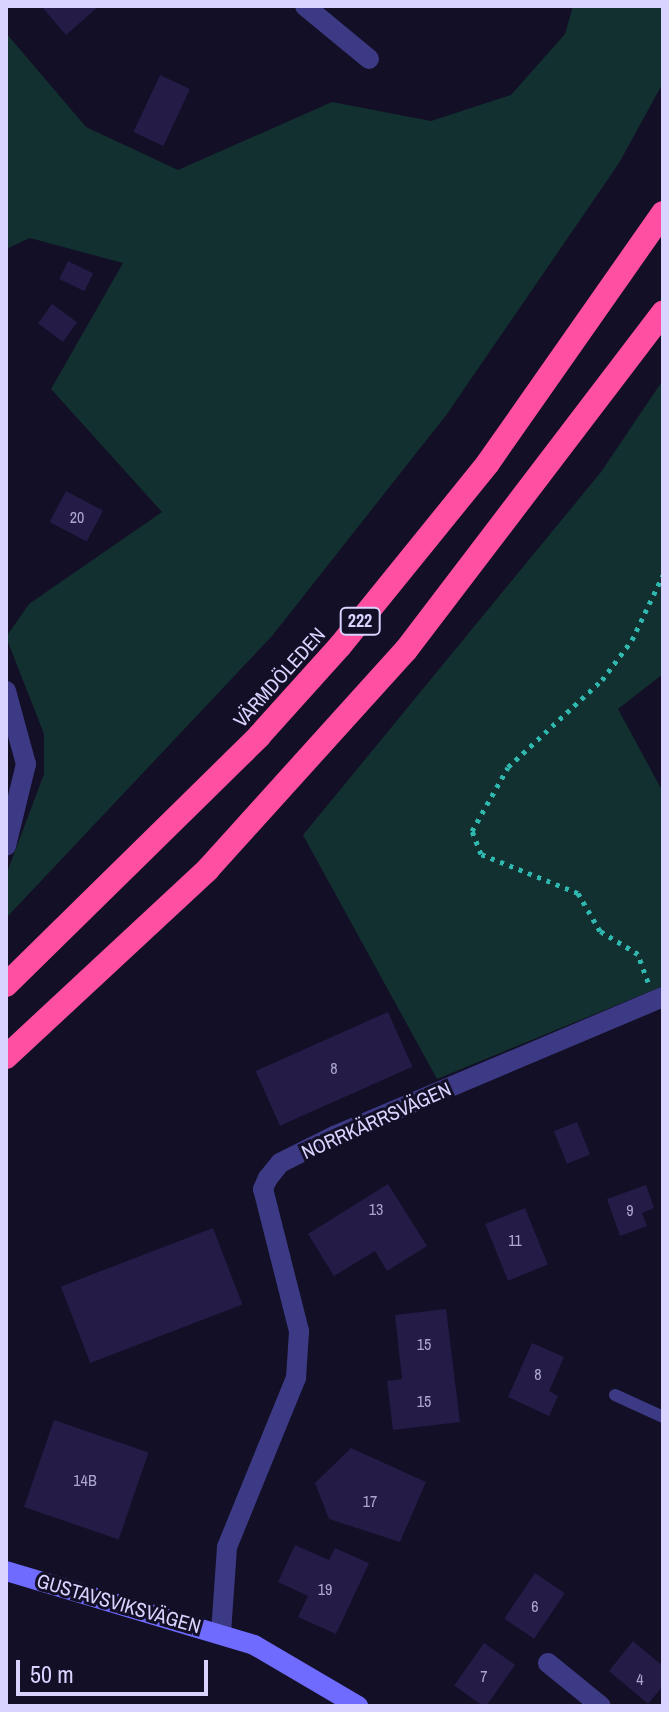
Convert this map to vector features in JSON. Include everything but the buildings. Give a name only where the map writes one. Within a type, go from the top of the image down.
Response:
[{"type":"highway","name":"VÄRMDÖLEDEN","points":[[6,985],[259,736],[340,646],[488,463],[663,213]]},
{"type":"highway","name":"222","points":[[6,1057],[208,869],[406,650],[663,313]]},
{"type":"street","points":[[305,6],[369,59]]},
{"type":"street","points":[[6,691],[25,737],[26,764],[6,846]]},
{"type":"street","name":"NORRKÄRRSVÄGEN","points":[[221,1633],[227,1547],[296,1378],[299,1331],[263,1189],[268,1178],[280,1163],[334,1136],[659,998]]},
{"type":"street","name":"GUSTAVSVIKSVÄGEN","points":[[6,1571],[221,1633],[280,1657],[358,1706]]},
{"type":"street","points":[[548,1663],[601,1706]]},
{"type":"lane","points":[[615,1395],[663,1417]]},
{"type":"path","points":[[659,998],[638,954],[600,931],[578,893],[481,854],[472,831],[508,767],[602,680],[632,640],[663,575]]},
{"type":"green space","points":[[573,6],[663,6],[663,83],[619,163],[447,414],[272,636],[8,916],[6,875],[44,774],[44,734],[6,637],[29,604],[162,512],[51,389],[123,263],[30,238],[6,249],[6,33],[86,127],[178,170],[332,102],[431,121],[511,95],[565,34]]},
{"type":"green space","points":[[663,380],[663,674],[618,709],[663,792],[663,986],[437,1079],[303,835],[601,472]]}]
